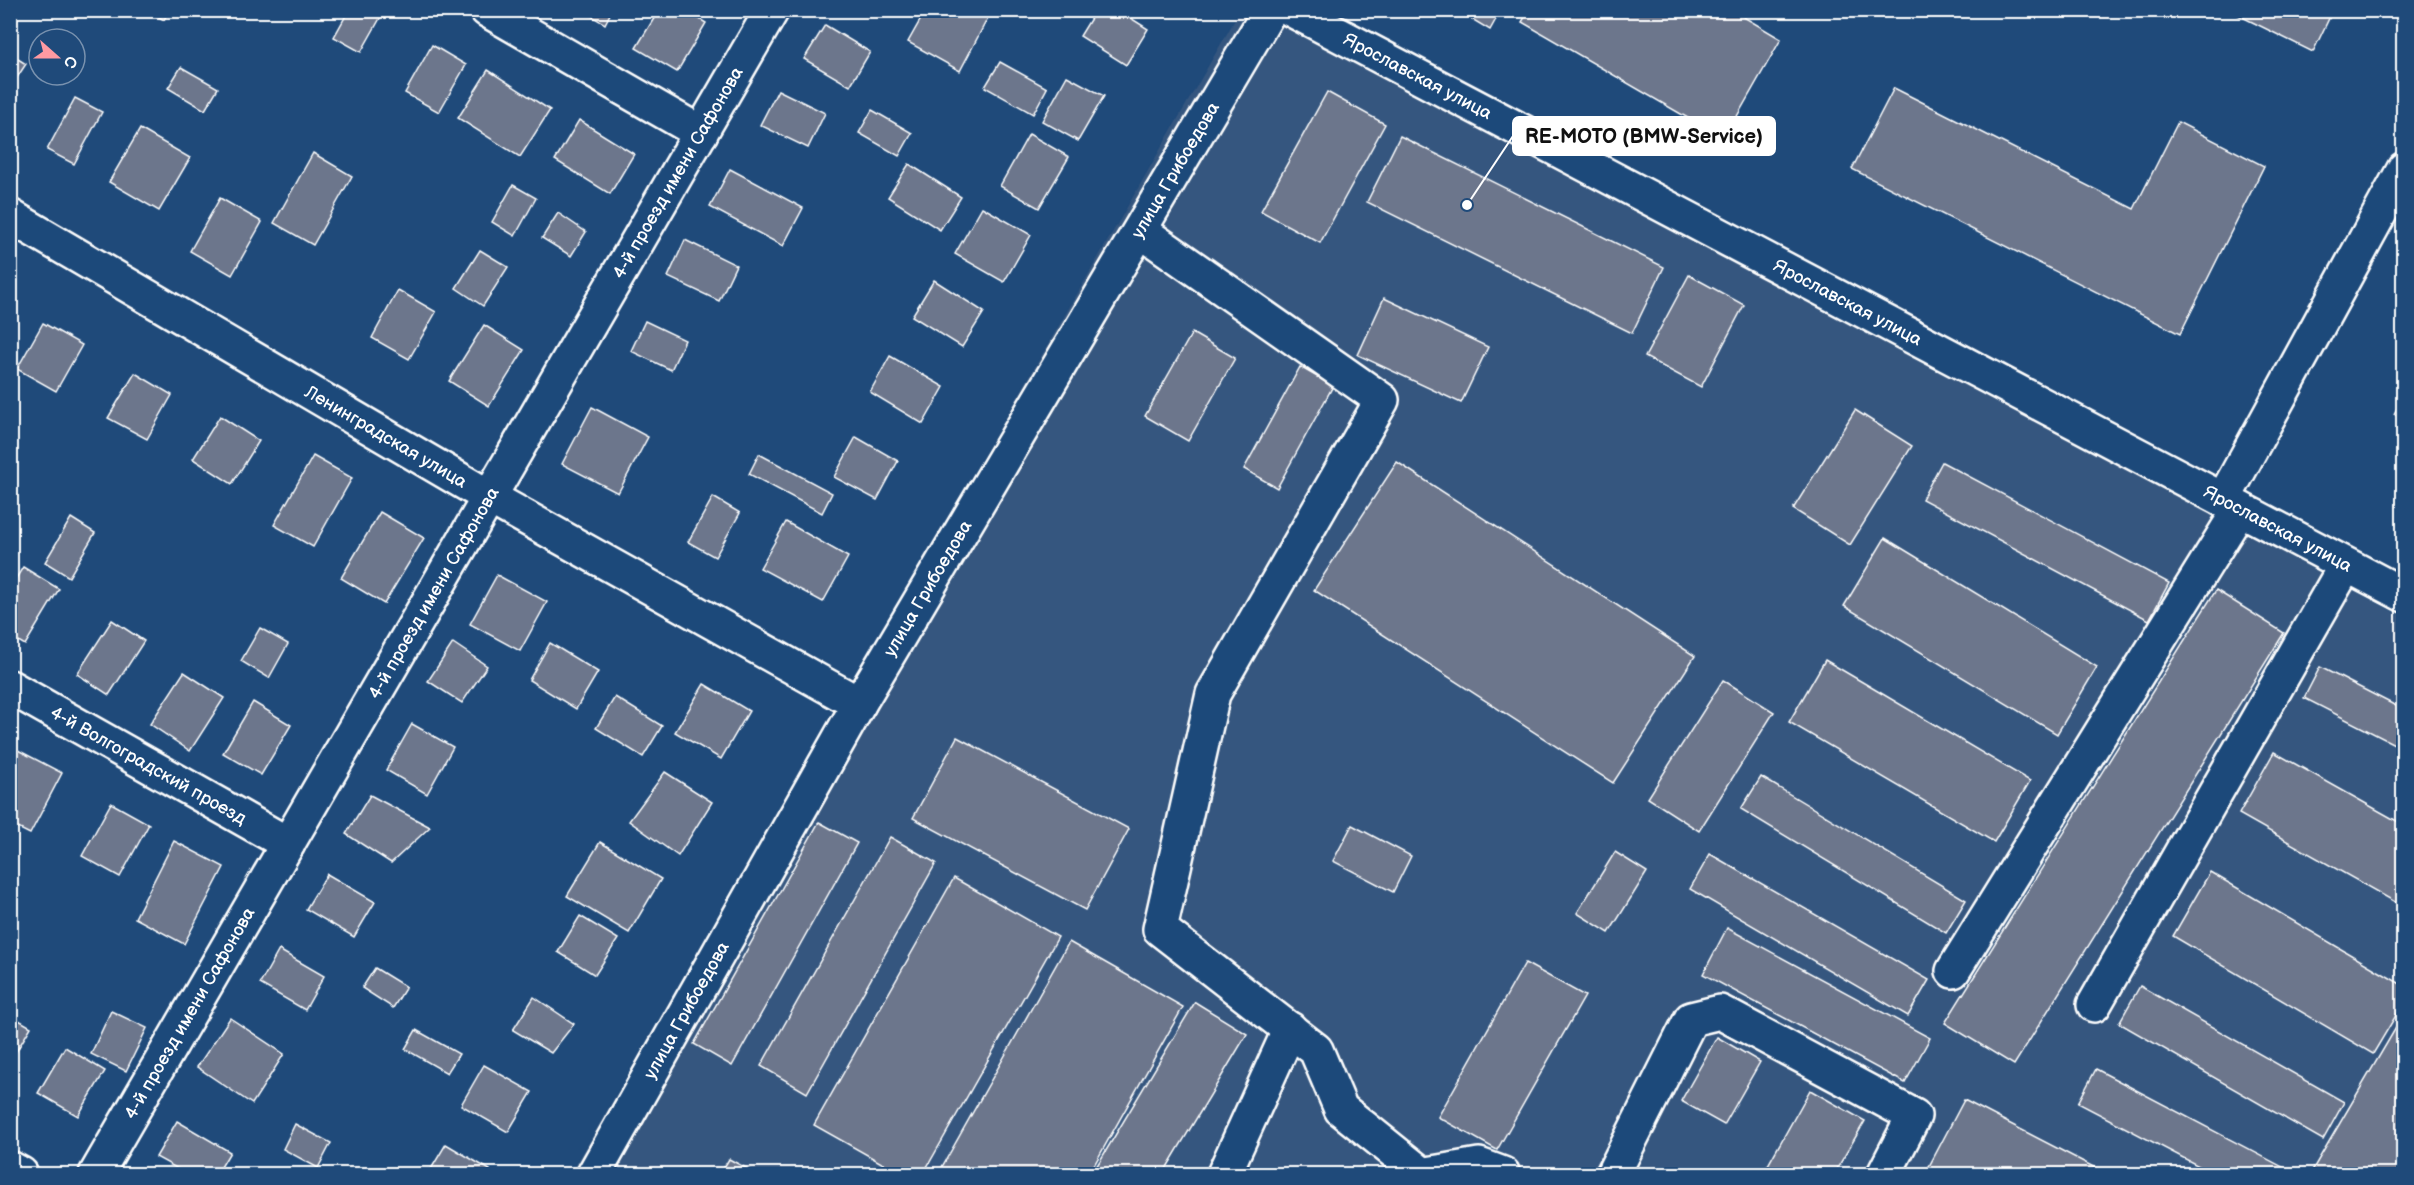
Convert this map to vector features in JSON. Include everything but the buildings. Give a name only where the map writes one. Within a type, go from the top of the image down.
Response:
[{"type":"street","points":[[488,10],[701,133]]},
{"type":"street","name":"4-й проезд имени Сафонова","points":[[96,1174],[772,10]]},
{"type":"street","name":"улица Грибоедова","points":[[594,1174],[860,704],[1270,10]]},
{"type":"street","name":"Ярославская улица","points":[[1292,10],[2403,595]]},
{"type":"street","points":[[1953,971],[2231,505],[2403,169]]},
{"type":"street","name":"Ленинградская улица","points":[[10,216],[489,496],[860,704]]},
{"type":"street","points":[[1140,231],[1382,399],[1213,694],[1160,929],[1316,1050],[1341,1109],[1424,1174],[1479,1165],[1503,1174]]},
{"type":"street","points":[[2094,1005],[2346,565]]},
{"type":"street","name":"4-й Волгоградский проезд","points":[[10,687],[288,844]]},
{"type":"street","points":[[1613,1174],[1691,1019],[1720,1012],[1914,1116],[1884,1174]]},
{"type":"street","points":[[1224,1174],[1290,1029]]},
{"type":"street","points":[[10,1168],[21,1174]]},
{"type":"shaded area","points":[[1240,11],[1285,11],[2403,617],[2403,1174],[571,1174]]},
{"type":"place","name":"RE-MOTO (BMW-Service)","points":[[1467,205]]}]
